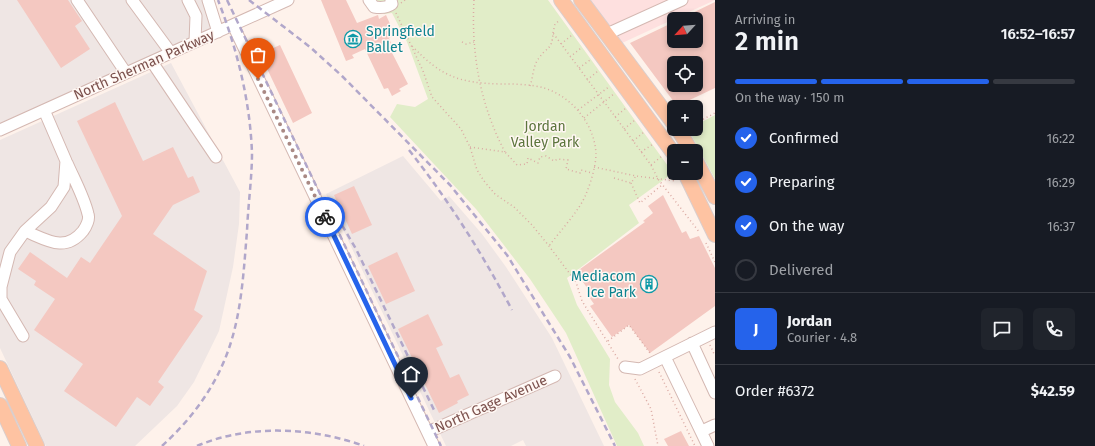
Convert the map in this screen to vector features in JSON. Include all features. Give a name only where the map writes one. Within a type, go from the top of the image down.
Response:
[{"type":"main road","points":[[562,0],[667,150]]},
{"type":"main road","points":[[581,0],[667,115]]},
{"type":"main road","points":[[703,174],[715,197]]},
{"type":"main road","points":[[683,180],[708,238]]},
{"type":"main road","points":[[0,368],[37,446]]},
{"type":"main road","points":[[0,405],[19,446]]},
{"type":"street","points":[[77,0],[126,73]]},
{"type":"street","points":[[132,0],[171,53]]},
{"type":"street","points":[[188,0],[196,16],[195,42]]},
{"type":"street","points":[[369,0],[374,7],[380,8],[393,5]]},
{"type":"street","points":[[607,34],[682,0]]},
{"type":"street","name":"North Sherman Parkway","points":[[0,130],[284,1]]},
{"type":"street","points":[[196,16],[209,4],[218,32]]},
{"type":"street","points":[[233,25],[434,446]]},
{"type":"street","points":[[152,62],[216,156]]},
{"type":"street","points":[[25,231],[57,244],[67,244],[77,239],[86,228],[89,216],[44,110]]},
{"type":"street","points":[[23,336],[1,299],[1,287],[10,252],[25,231],[51,207],[64,187],[66,160]]},
{"type":"street","points":[[625,367],[640,369],[715,332]]},
{"type":"street","points":[[692,343],[715,393]]},
{"type":"street","points":[[665,357],[708,446]]},
{"type":"street","name":"North Gage Avenue","points":[[428,432],[555,376]]},
{"type":"street","points":[[702,431],[715,425]]},
{"type":"path","points":[[474,0],[475,61],[493,129],[505,152],[517,165],[527,164],[528,158],[538,163],[540,157],[546,156],[554,161],[558,159],[568,160],[566,169],[580,173],[581,170],[592,173]]},
{"type":"path","points":[[393,5],[432,97],[461,129],[470,147],[477,170],[488,186],[532,225],[549,246],[576,282],[582,301],[625,367],[632,374],[647,400],[653,416],[658,446]]},
{"type":"path","points":[[530,86],[539,57],[549,49],[555,24],[564,16]]},
{"type":"path","points":[[561,44],[575,32]]},
{"type":"path","points":[[553,33],[642,152],[662,185],[708,238],[715,262]]},
{"type":"path","points":[[462,42],[466,44],[474,42]]},
{"type":"path","points":[[411,45],[436,69],[447,75],[480,83],[543,88],[564,97],[584,118],[592,137],[596,152],[594,167],[586,196],[549,246]]},
{"type":"path","points":[[570,57],[584,45]]},
{"type":"path","points":[[578,68],[593,57]]},
{"type":"path","points":[[587,80],[602,68]]},
{"type":"path","points":[[578,110],[613,84]]},
{"type":"path","points":[[584,118],[618,91]]},
{"type":"path","points":[[615,117],[629,106]]},
{"type":"path","points":[[703,120],[715,114]]},
{"type":"path","points":[[624,129],[638,118]]},
{"type":"path","points":[[633,141],[647,130]]},
{"type":"path","points":[[642,152],[656,142]]},
{"type":"path","points":[[470,147],[505,152]]},
{"type":"path","points":[[651,165],[667,156]]},
{"type":"path","points":[[594,167],[636,176],[658,179],[667,178]]},
{"type":"path","points":[[631,183],[636,176]]},
{"type":"path","points":[[614,178],[631,183],[640,203],[662,185]]},
{"type":"path","points":[[608,341],[629,325],[650,353],[654,351]]},
{"type":"path","points":[[659,372],[695,446]]},
{"type":"shaded area","points":[[0,0],[213,0],[222,25],[0,123]]},
{"type":"shaded area","points":[[587,0],[715,0],[689,12],[667,12],[667,22],[620,44]]},
{"type":"shaded area","points":[[171,63],[240,192],[239,224],[233,267],[219,331],[194,382],[177,406],[135,446],[46,446],[0,348],[0,140]]},
{"type":"shaded area","points":[[403,156],[441,201],[449,196],[482,234],[506,267],[552,338],[604,446],[526,446],[523,440],[511,446],[446,446],[326,194]]},
{"type":"green space","name":"Jordan Valley Park","points":[[377,0],[548,0],[667,165],[667,177],[629,205],[639,223],[567,278],[577,305],[610,359],[609,385],[615,402],[638,433],[644,446],[617,446],[566,333],[530,279],[476,209],[390,117],[397,104],[415,107],[428,99],[407,42],[392,13],[384,14]]},
{"type":"green space","points":[[715,115],[715,179],[703,157],[703,144],[696,144],[692,136],[703,136],[703,121]]},
{"type":"building","points":[[17,0],[68,0],[82,21],[75,26],[90,49],[61,68]]},
{"type":"building","points":[[321,0],[346,0],[357,23],[378,15],[379,19],[386,15],[395,35],[389,38],[391,43],[388,45],[408,84],[399,89],[401,91],[392,96],[388,88],[384,89],[365,49],[352,55],[354,58],[346,61]]},
{"type":"building","points":[[715,2],[715,88],[690,100],[673,100],[630,43],[667,25],[667,48],[703,48],[703,12],[694,12]]},
{"type":"building","points":[[280,45],[312,113],[293,123],[260,54]]},
{"type":"building","points":[[115,102],[143,161],[173,147],[188,178],[193,176],[200,192],[173,205],[153,234],[207,271],[194,310],[203,316],[158,382],[164,387],[150,406],[137,397],[116,427],[64,391],[83,364],[34,330],[55,299],[34,285],[36,281],[18,269],[30,252],[67,278],[81,257],[90,263],[122,216],[77,121]]},
{"type":"building","points":[[354,186],[372,225],[352,234],[334,195]]},
{"type":"building","name":"Mediacom Ice Park","points":[[663,195],[682,233],[686,231],[690,239],[699,236],[715,268],[715,306],[650,353],[629,325],[612,337],[590,306],[594,304],[589,297],[592,295],[576,272],[645,222],[643,221],[653,213],[648,206]]},
{"type":"building","points":[[397,252],[415,291],[386,304],[368,266]]},
{"type":"building","points":[[428,314],[443,345],[436,348],[450,378],[459,374],[469,395],[457,401],[458,403],[439,413],[398,329]]},
{"type":"building","points":[[681,431],[689,446],[668,446],[664,439]]},
{"type":"railway","points":[[162,446],[184,424],[204,398],[220,371],[235,329],[242,287],[251,172],[251,133],[249,114],[237,56],[218,0]]},
{"type":"railway","points":[[227,0],[441,446]]},
{"type":"railway","points":[[249,0],[310,47],[342,76],[450,185],[507,255],[570,357],[615,446]]},
{"type":"railway","points":[[409,150],[438,188],[464,228],[489,268],[512,310]]},
{"type":"railway","points":[[332,208],[356,249],[435,412]]},
{"type":"railway","points":[[197,446],[237,434],[259,431],[302,432],[323,435],[364,446]]},
{"type":"way so far","points":[[258,79],[325,217]]},
{"type":"place","name":"Springfield Ballet","points":[[353,39]]},
{"type":"place","name":"Mediacom Ice Park","points":[[649,284]]},
{"type":"route","points":[[325,217],[411,398]]}]
